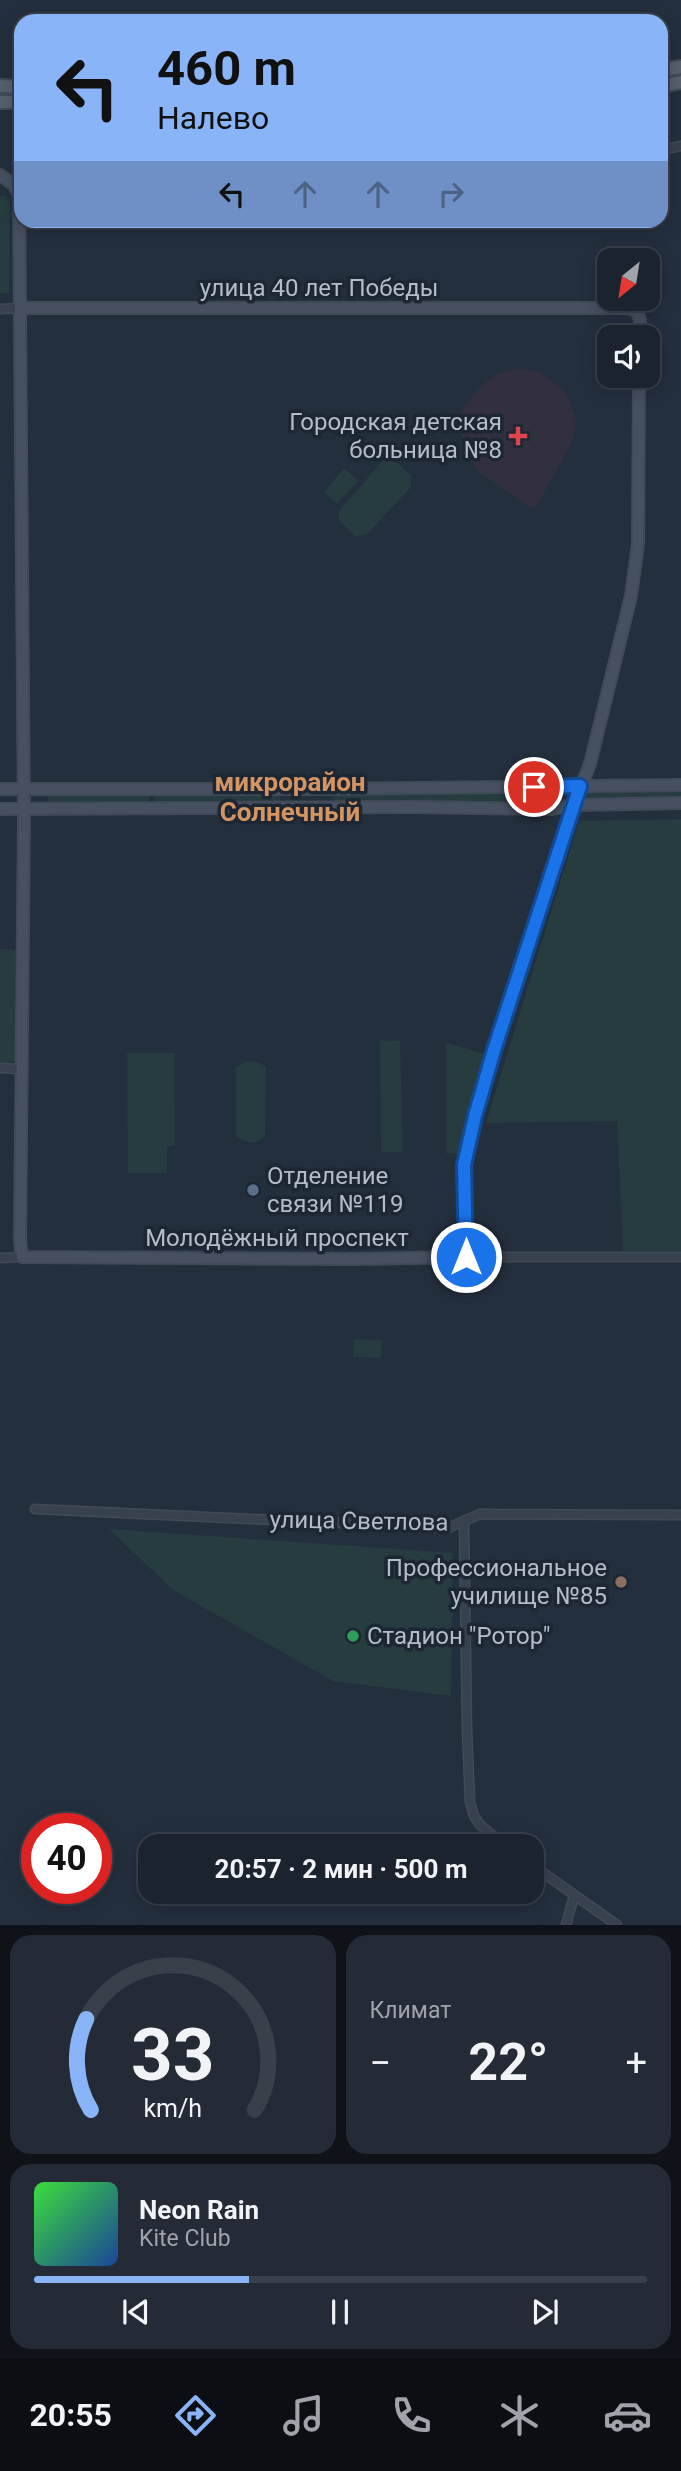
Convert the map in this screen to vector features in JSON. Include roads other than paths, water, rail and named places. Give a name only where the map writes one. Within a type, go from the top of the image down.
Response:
[{"type":"street","points":[[19,228],[24,788],[22,1257]]},
{"type":"street","name":"улица 40 лет Победы","points":[[0,309],[627,308],[637,311],[640,325]]},
{"type":"street","points":[[466,1257],[466,1153],[494,1050],[573,805],[590,764],[638,560],[639,388]]},
{"type":"street","points":[[0,789],[681,785]]},
{"type":"street","points":[[325,789],[325,807]]},
{"type":"street","points":[[0,810],[325,807],[551,809],[573,805],[681,803]]},
{"type":"street","points":[[0,1068],[21,1069]]},
{"type":"street","name":"Молодёжный проспект","points":[[0,1258],[681,1257]]},
{"type":"street","name":"улица Светлова","points":[[35,1509],[448,1528],[480,1514],[681,1515]]},
{"type":"street","points":[[464,1521],[470,1802],[474,1816],[491,1834]]},
{"type":"street","points":[[544,1874],[617,1925]]},
{"type":"street","points":[[566,1925],[574,1896]]},
{"type":"place","name":"Городская детская больница №8","points":[[518,436]]},
{"type":"place","name":"Отделение связи №119","points":[[253,1190]]},
{"type":"place","name":"Профессиональное училище №85","points":[[621,1582]]},
{"type":"place","name":"Стадион \"Ротор\"","points":[[353,1636]]},
{"type":"district","name":"микрорайон Солнечный","points":[[290,797]]}]
